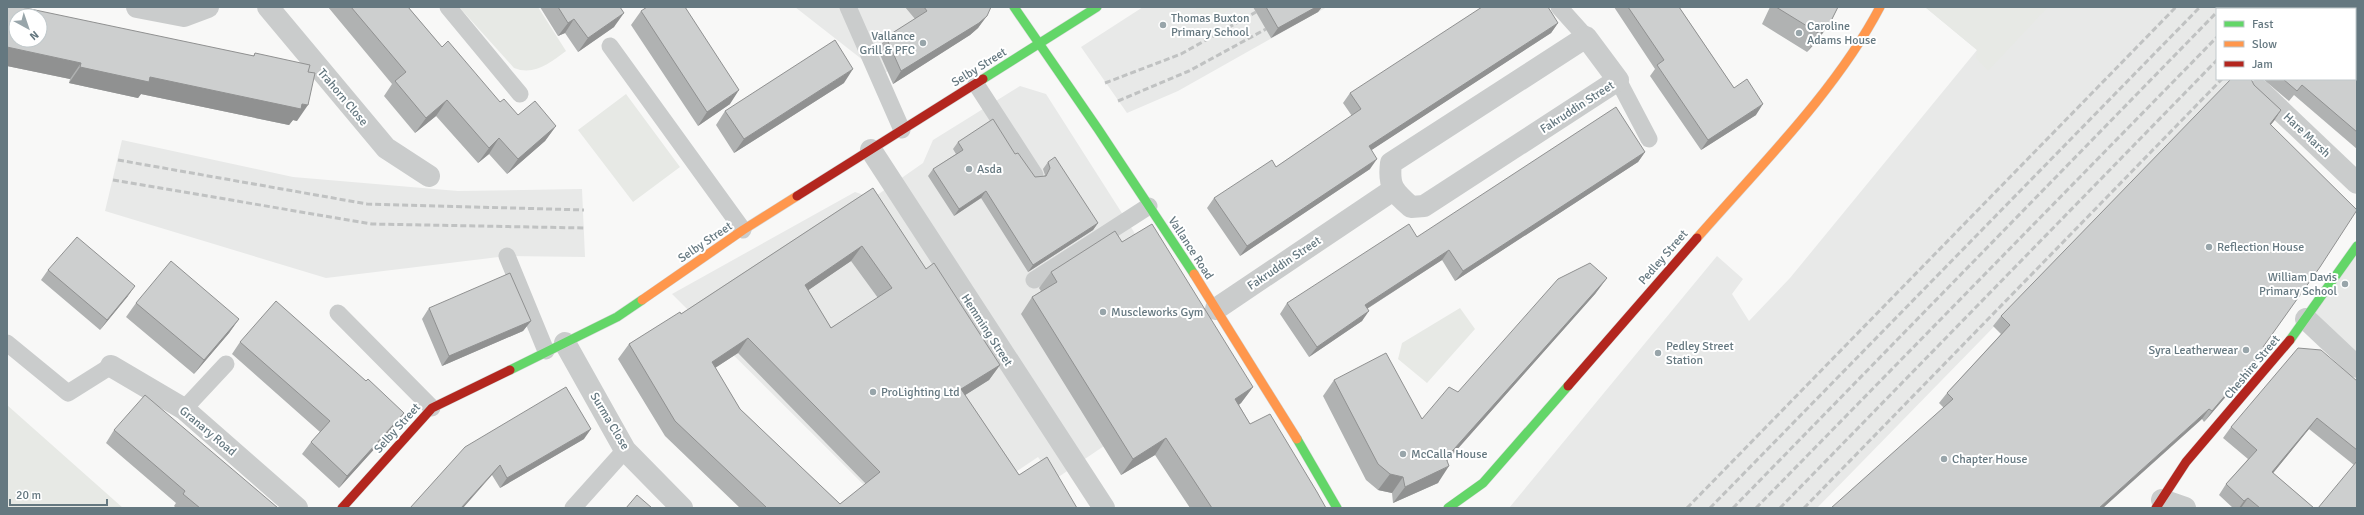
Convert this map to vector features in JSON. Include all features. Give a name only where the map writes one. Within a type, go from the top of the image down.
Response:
[{"type":"street","points":[[137,7],[184,16],[208,7]]},
{"type":"street","name":"Trahorn Close","points":[[268,7],[386,148],[429,176]]},
{"type":"street","name":"Vallance Road","points":[[1014,7],[1040,43],[1216,309],[1306,452],[1338,508]]},
{"type":"street","name":"Selby Street","points":[[342,508],[432,408],[617,317],[743,230],[1097,7]]},
{"type":"street","name":"Pedley Street","points":[[1448,508],[1467,496],[1483,483],[1799,120],[1863,39],[1880,7]]},
{"type":"street","points":[[1393,190],[1390,173],[1391,163],[1586,37]]},
{"type":"street","name":"Fakruddin Street","points":[[1216,309],[1393,190],[1411,207],[1424,206],[1618,80],[1586,37]]},
{"type":"street","name":"Hare Marsh","points":[[2256,87],[2357,183]]},
{"type":"street","name":"Hemming Street","points":[[871,150],[1104,508]]},
{"type":"street","name":"Cheshire Street","points":[[2159,504],[2186,462],[2306,319],[2357,246]]},
{"type":"street","points":[[2306,319],[2357,367]]},
{"type":"street","name":"Surma Close","points":[[555,347],[625,450],[682,508]]},
{"type":"street","name":"Granary Road","points":[[111,366],[184,409],[297,508]]},
{"type":"street","points":[[2159,504],[2185,508]]},
{"type":"lane","points":[[448,7],[520,94]]},
{"type":"lane","points":[[848,7],[902,130]]},
{"type":"lane","points":[[1559,7],[1586,37]]},
{"type":"lane","points":[[610,46],[743,230]]},
{"type":"lane","points":[[1618,80],[1649,139]]},
{"type":"lane","points":[[976,84],[1035,175]]},
{"type":"lane","points":[[1034,280],[1079,244],[1149,206]]},
{"type":"lane","points":[[507,256],[555,347]]},
{"type":"lane","points":[[338,314],[432,408]]},
{"type":"lane","points":[[7,343],[68,393],[111,366]]},
{"type":"lane","points":[[184,409],[226,364]]},
{"type":"lane","points":[[573,508],[625,450]]},
{"type":"shaded area","points":[[459,7],[538,7],[566,51],[542,67],[528,70],[514,68]]},
{"type":"shaded area","points":[[795,7],[935,7],[957,24],[882,75]]},
{"type":"shaded area","points":[[1143,7],[1327,7],[1178,91],[1127,113],[1081,47]]},
{"type":"shaded area","points":[[1195,7],[1234,7],[1205,24]]},
{"type":"shaded area","points":[[1925,7],[2305,7],[2216,8],[2216,80],[2235,80],[1817,508],[1509,508],[1717,256],[1743,279],[1732,294],[1749,321],[1790,278],[1977,50]]},
{"type":"shaded area","points":[[1925,7],[2048,7],[1988,71],[1976,58],[1977,50]]},
{"type":"shaded area","points":[[1020,86],[1046,94],[1220,367],[1054,480],[1038,457],[962,508],[887,508],[672,294],[855,192],[873,198],[923,163],[933,140]]},
{"type":"shaded area","points":[[626,94],[680,167],[633,202],[578,130]]},
{"type":"shaded area","points":[[122,140],[293,177],[458,191],[582,189],[585,257],[507,256],[326,278],[105,211]]},
{"type":"shaded area","name":"William Davis Primary School","points":[[2357,252],[2357,361],[2311,317]]},
{"type":"shaded area","points":[[1460,308],[1475,329],[1427,383],[1398,359],[1402,343]]},
{"type":"shaded area","points":[[7,405],[123,508],[7,508]]},
{"type":"building","points":[[7,7],[26,8],[8,8],[8,47]]},
{"type":"building","points":[[351,7],[408,7],[442,47],[448,41],[500,102],[504,99],[518,115],[535,101],[556,126],[518,159],[499,138],[489,148],[447,100],[426,118],[395,81],[406,72]]},
{"type":"building","points":[[558,7],[620,7],[624,13],[588,38],[574,19],[568,23]]},
{"type":"building","points":[[647,7],[685,7],[739,90],[707,112],[641,11]]},
{"type":"building","name":"Vallance Grill & PFC","points":[[924,7],[991,7],[987,16],[979,23],[901,71],[886,37],[927,11]]},
{"type":"building","points":[[1266,7],[1316,7],[1278,28]]},
{"type":"building","points":[[1482,7],[1548,7],[1558,23],[1369,146],[1377,159],[1247,246],[1214,198],[1272,160],[1276,167],[1361,109],[1350,93]]},
{"type":"building","points":[[1628,7],[1679,7],[1734,88],[1747,79],[1763,104],[1708,140],[1657,65],[1664,60]]},
{"type":"building","points":[[1776,7],[1838,7],[1830,23],[1820,34]]},
{"type":"building","points":[[48,13],[254,56],[255,53],[310,65],[308,72],[315,73],[308,105],[302,104],[301,109],[150,77],[149,82],[80,67],[81,63],[12,48],[48,48]]},
{"type":"building","points":[[835,40],[853,69],[744,139],[725,111]]},
{"type":"building","points":[[2356,56],[2357,132],[2302,85],[2297,91],[2284,80],[2356,80]]},
{"type":"building","points":[[2230,80],[2252,80],[2254,85],[2281,110],[2270,124],[2357,210],[2320,267],[2263,347],[2266,347],[2212,411],[2209,409],[2099,508],[1831,508],[1953,399],[1947,393],[2010,325],[2001,316]]},
{"type":"building","points":[[1616,107],[1645,152],[1463,271],[1449,250],[1365,305],[1369,311],[1317,347],[1287,303],[1409,224],[1417,237]]},
{"type":"building","points":[[993,119],[1015,154],[1018,153],[1035,177],[1046,176],[1050,168],[1048,162],[1055,157],[1098,223],[1033,265],[986,191],[959,209],[933,169],[963,150],[958,142]]},
{"type":"building","points":[[873,188],[926,269],[934,263],[1000,365],[961,389],[1019,475],[1047,457],[1077,508],[767,508],[675,421],[629,344],[680,312],[681,314]],"holes":[[[862,246],[892,288],[831,328],[805,285]],[[748,338],[880,472],[840,504],[740,409],[712,362]]]},
{"type":"building","points":[[1152,224],[1253,387],[1235,399],[1250,424],[1270,414],[1326,508],[1212,508],[1166,438],[1133,459],[1032,297],[1057,282],[1051,272],[1115,231],[1122,242]]},
{"type":"building","points":[[77,237],[135,286],[107,320],[48,270]]},
{"type":"building","points":[[171,261],[239,319],[204,360],[136,303]]},
{"type":"building","points":[[1590,263],[1607,278],[1446,458],[1449,466],[1405,487],[1403,477],[1390,474],[1378,464],[1334,380],[1386,353],[1422,419],[1449,387],[1458,392],[1558,279]]},
{"type":"building","points":[[510,273],[531,321],[449,356],[429,308]]},
{"type":"building","points":[[276,301],[366,381],[368,379],[404,413],[347,476],[311,442],[330,421],[240,342]]},
{"type":"building","points":[[2298,348],[2321,350],[2357,381],[2357,450],[2317,418],[2272,472],[2314,508],[2260,508],[2248,498],[2244,501],[2226,484],[2257,450],[2231,427]]},
{"type":"building","points":[[566,387],[591,429],[507,478],[500,465],[461,508],[410,508],[465,447]]},
{"type":"building","points":[[145,395],[278,508],[200,508],[183,494],[185,491],[114,430]]},
{"type":"building","points":[[2357,461],[2357,508],[2318,508]]},
{"type":"building","points":[[637,495],[652,508],[626,508]]},
{"type":"railway","points":[[1687,508],[2176,7]]},
{"type":"railway","points":[[1710,508],[2200,7]]},
{"type":"railway","points":[[1105,83],[1181,54],[1256,12]]},
{"type":"railway","points":[[1733,508],[2216,13]]},
{"type":"railway","points":[[1118,101],[1189,71],[1266,29]]},
{"type":"railway","points":[[1756,508],[2216,38]]},
{"type":"railway","points":[[1780,508],[2216,61]]},
{"type":"railway","points":[[1804,508],[2221,80]]},
{"type":"railway","points":[[118,160],[367,204],[584,210]]},
{"type":"railway","points":[[113,180],[372,224],[584,228]]},
{"type":"traffic: fast","points":[[1014,7],[1098,129],[1194,274]]},
{"type":"traffic: fast","points":[[983,79],[1097,7]]},
{"type":"traffic: fast","points":[[2290,340],[2357,246]]},
{"type":"traffic: fast","points":[[510,370],[617,317],[642,300]]},
{"type":"traffic: fast","points":[[1448,508],[1483,483],[1568,386]]},
{"type":"traffic: fast","points":[[1297,439],[1337,508]]},
{"type":"traffic: slow","points":[[1697,238],[1771,156],[1842,69],[1880,7]]},
{"type":"traffic: slow","points":[[642,300],[743,230],[797,196]]},
{"type":"traffic: slow","points":[[1194,274],[1297,439]]},
{"type":"traffic: jam","points":[[797,196],[983,79]]},
{"type":"traffic: jam","points":[[1568,386],[1697,238]]},
{"type":"traffic: jam","points":[[2156,508],[2186,462],[2290,340]]},
{"type":"traffic: jam","points":[[342,508],[432,408],[510,370]]},
{"type":"place","name":"Thomas Buxton Primary School","points":[[1163,25]]},
{"type":"place","name":"Caroline Adams House","points":[[1799,33]]},
{"type":"place","name":"Vallance Grill & PFC","points":[[923,43]]},
{"type":"place","name":"Asda","points":[[969,169]]},
{"type":"place","name":"Reflection House","points":[[2209,247]]},
{"type":"place","name":"William Davis Primary School","points":[[2345,284]]},
{"type":"place","name":"Muscleworks Gym","points":[[1103,312]]},
{"type":"place","name":"Syra Leatherwear","points":[[2246,350]]},
{"type":"place","name":"Pedley Street Station","points":[[1658,353]]},
{"type":"place","name":"ProLighting Ltd","points":[[873,392]]},
{"type":"place","name":"McCalla House","points":[[1403,454]]},
{"type":"place","name":"Chapter House","points":[[1944,459]]}]
